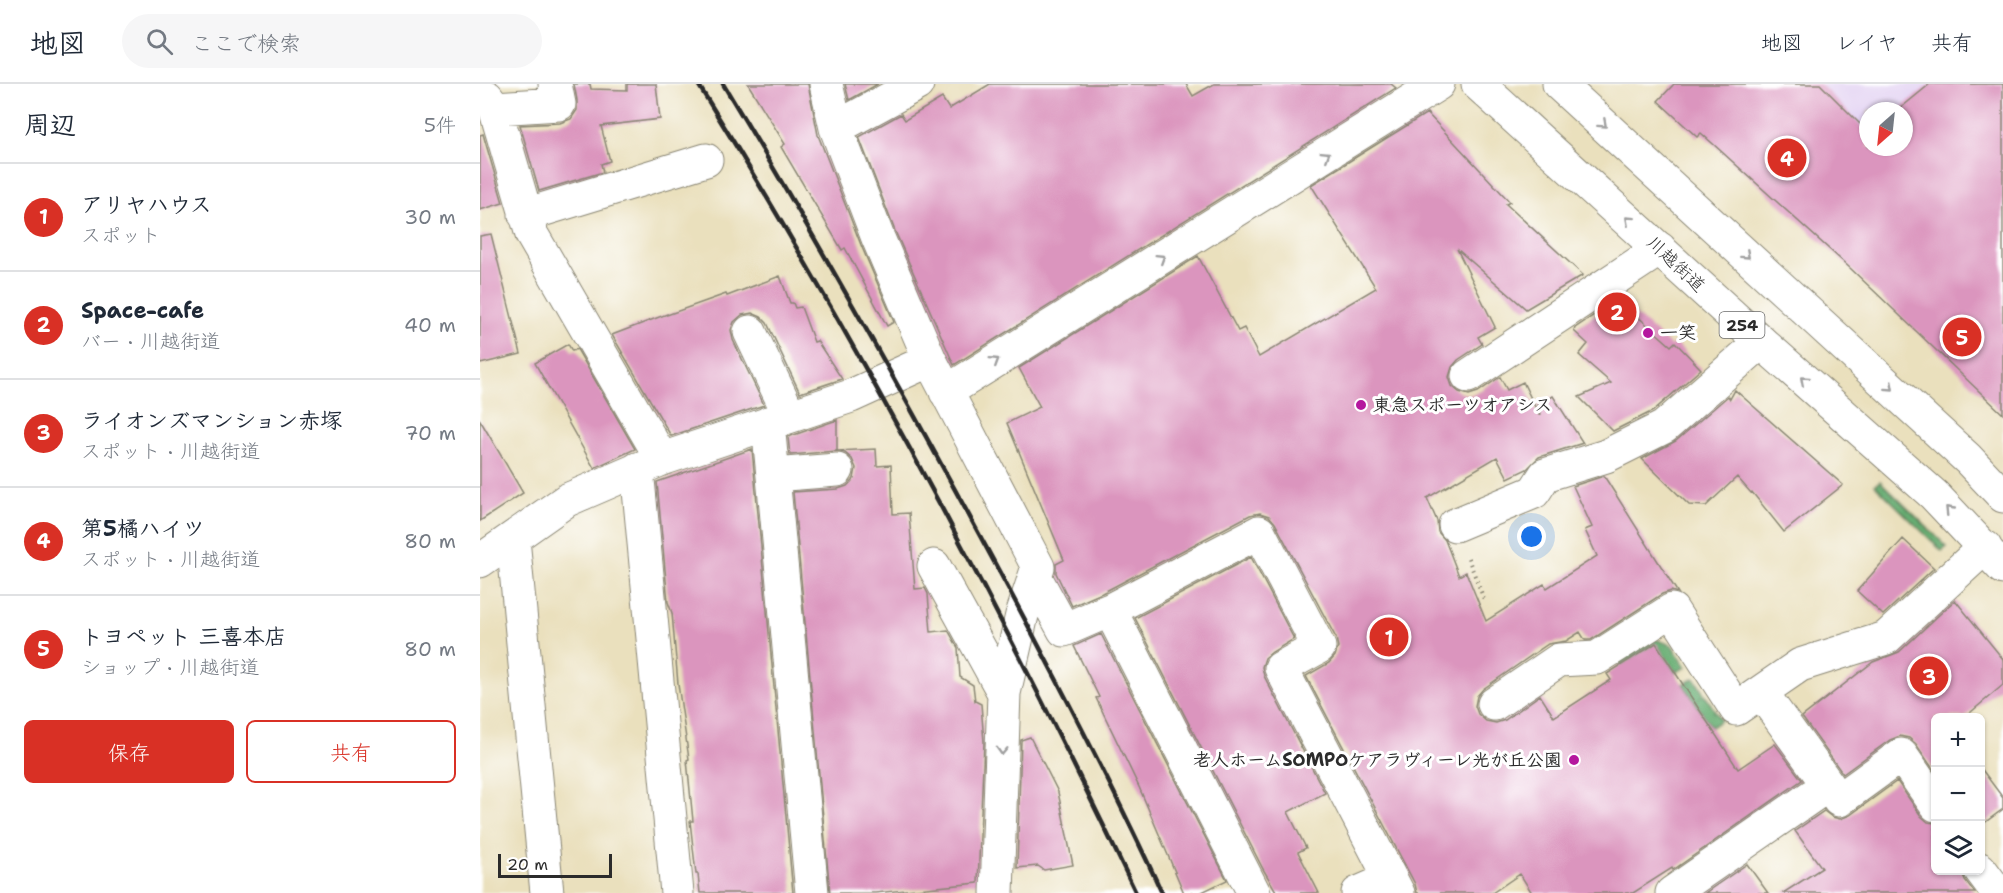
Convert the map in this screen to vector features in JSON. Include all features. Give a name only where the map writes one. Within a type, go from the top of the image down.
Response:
[{"type":"main road","points":[[555,84],[559,104],[488,102],[532,235],[650,464],[677,893]]},
{"type":"main road","points":[[826,84],[836,128],[878,238],[930,360],[1038,567],[1022,615],[1004,693],[997,893]]},
{"type":"main road","points":[[836,128],[917,84]]},
{"type":"main road","points":[[946,392],[1438,84]]},
{"type":"main road","name":"川越街道","points":[[1478,84],[1761,342],[1934,495],[1994,558]]},
{"type":"main road","points":[[1559,84],[1968,459],[2003,496]]},
{"type":"main road","points":[[525,215],[706,160]]},
{"type":"main road","points":[[1468,376],[1660,249]]},
{"type":"main road","points":[[750,332],[779,419],[773,475],[812,893]]},
{"type":"main road","points":[[1455,525],[1534,492],[1545,475],[1606,456],[1664,427],[1761,342]]},
{"type":"main road","points":[[480,561],[567,500],[650,464],[851,396],[930,360]]},
{"type":"main road","points":[[773,475],[837,470]]},
{"type":"main road","points":[[1035,577],[1064,630],[1110,610],[1259,532],[1319,647],[1281,668],[1394,886],[1358,893]]},
{"type":"main road","points":[[513,539],[547,893]]},
{"type":"main road","points":[[1494,704],[1559,660],[1597,658],[1672,610],[1736,709],[1800,664],[1886,638],[1994,558]]},
{"type":"main road","points":[[934,566],[1004,693]]},
{"type":"main road","points":[[1110,610],[1254,893]]},
{"type":"main road","points":[[1761,692],[1839,800],[1901,755],[1931,799]]},
{"type":"main road","points":[[1672,893],[1828,785]]},
{"type":"main road","points":[[1984,875],[1998,893]]},
{"type":"path","points":[[1455,525],[1485,602]]},
{"type":"shaded area","points":[[1776,84],[1977,84],[1954,107],[1913,140],[1913,102],[1859,102],[1859,156],[1893,156],[1872,173]]},
{"type":"green space","points":[[1880,481],[1947,547],[1942,551],[1875,485]]},
{"type":"green space","points":[[1655,639],[1672,645],[1686,667],[1675,673],[1659,648],[1619,675],[1620,661]]},
{"type":"green space","points":[[1694,678],[1721,720],[1711,727],[1683,684]]},
{"type":"building","points":[[574,84],[590,84],[591,89],[627,90],[627,84],[656,84],[660,119],[601,126],[610,161],[601,164],[603,172],[539,191],[520,125],[560,123],[571,119],[577,110]]},
{"type":"building","points":[[748,84],[808,84],[818,135],[894,322],[887,326],[845,248],[842,250],[781,147],[785,144]]},
{"type":"building","points":[[845,84],[878,84],[849,100]]},
{"type":"building","points":[[990,84],[1186,84],[1193,96],[1214,84],[1391,84],[1396,88],[954,365],[895,231],[859,137],[901,114],[905,120],[942,98],[949,109]]},
{"type":"building","points":[[1674,84],[1820,84],[1859,123],[1859,156],[1913,156],[1913,102],[1908,102],[1930,84],[2003,84],[2003,414],[1850,268],[1701,133],[1697,137],[1658,101]]},
{"type":"building","points":[[1427,113],[1510,202],[1506,204],[1583,275],[1526,309],[1457,249],[1495,327],[1478,337],[1482,344],[1458,360],[1452,367],[1449,377],[1452,386],[1459,392],[1469,395],[1478,392],[1500,377],[1507,390],[1523,382],[1539,415],[1541,414],[1537,405],[1553,396],[1583,443],[1539,457],[1527,469],[1508,478],[1497,457],[1427,498],[1437,521],[1438,532],[1445,540],[1459,576],[1466,572],[1486,621],[1544,584],[1547,588],[1597,556],[1585,530],[1592,527],[1573,486],[1604,476],[1678,593],[1671,591],[1662,594],[1591,640],[1585,640],[1580,632],[1566,641],[1548,644],[1483,689],[1477,696],[1475,706],[1478,714],[1486,721],[1496,723],[1505,720],[1540,695],[1554,717],[1611,680],[1607,674],[1656,643],[1738,769],[1775,744],[1802,780],[1673,870],[1672,868],[1633,893],[1532,893],[1520,874],[1492,893],[1417,893],[1415,884],[1306,676],[1329,663],[1335,656],[1338,647],[1336,638],[1275,523],[1269,516],[1260,513],[1250,515],[1102,593],[1072,606],[1056,573],[1056,564],[1064,560],[1007,423],[1040,407],[1019,368],[1198,256],[1238,331],[1244,328],[1259,357],[1376,288],[1311,185]]},
{"type":"building","points":[[483,134],[503,203],[480,210],[480,135]]},
{"type":"building","points":[[491,234],[521,354],[480,364],[480,236]]},
{"type":"building","points":[[780,276],[790,303],[793,303],[795,308],[801,307],[814,342],[817,341],[842,379],[800,393],[767,323],[752,313],[742,315],[734,322],[731,330],[733,340],[764,405],[671,436],[612,335]]},
{"type":"building","points":[[1618,299],[1671,346],[1675,342],[1701,369],[1653,411],[1613,431],[1579,397],[1611,383],[1579,355],[1588,344],[1574,331],[1575,328]]},
{"type":"building","points":[[568,344],[572,351],[577,349],[635,449],[594,468],[535,363]]},
{"type":"building","points":[[1735,390],[1843,485],[1784,532],[1737,477],[1706,506],[1689,505],[1642,459],[1676,441],[1728,396],[1730,399]]},
{"type":"building","points":[[480,420],[523,493],[480,521]]},
{"type":"building","points":[[837,420],[837,451],[876,449],[877,466],[891,465],[893,514],[909,513],[915,589],[925,588],[928,594],[931,632],[948,630],[958,648],[960,677],[973,685],[975,701],[981,704],[984,742],[978,883],[875,893],[830,893],[793,492],[838,489],[847,486],[854,479],[856,468],[852,459],[845,453],[836,451],[790,455],[788,437]]},
{"type":"building","points":[[752,449],[793,893],[700,893],[690,821],[693,821],[687,760],[689,759],[678,684],[672,613],[668,602],[657,482]]},
{"type":"building","points":[[1903,539],[1934,568],[1883,615],[1857,591]]},
{"type":"building","points":[[1251,557],[1294,639],[1265,658],[1262,667],[1264,676],[1325,793],[1288,812],[1306,848],[1298,852],[1319,893],[1277,893],[1135,618]]},
{"type":"building","points":[[1955,600],[2003,659],[2003,685],[1970,713],[1931,713],[1931,766],[1916,744],[1909,738],[1900,736],[1890,740],[1843,774],[1802,717],[1873,662],[1899,652]]},
{"type":"building","points":[[1101,634],[1227,880],[1200,893],[1184,893],[1139,787],[1096,698],[1099,697],[1074,646]]},
{"type":"building","points":[[1030,737],[1058,792],[1073,865],[1044,870],[1038,866],[1017,868],[1021,740]]},
{"type":"building","points":[[1985,774],[2003,798],[2003,809],[1985,822]]},
{"type":"building","points":[[1897,781],[1921,816],[1931,822],[1931,875],[1963,875],[1975,893],[1783,893],[1822,868],[1795,831],[1824,811],[1840,819],[1850,815]]},
{"type":"building","points":[[1747,864],[1768,893],[1705,893]]},
{"type":"railway","points":[[698,84],[816,282],[928,482],[1035,686],[1136,893]]},
{"type":"railway","points":[[723,84],[822,251],[948,477],[1074,712],[1162,893]]},
{"type":"place","name":"第5橘ハイツ","points":[[1787,158]]},
{"type":"place","name":"Space-cafe","points":[[1617,312]]},
{"type":"place","name":"一笑","points":[[1648,333]]},
{"type":"place","name":"トヨペット 三喜本店","points":[[1962,337]]},
{"type":"place","name":"東急スポーツオアシス","points":[[1361,405]]},
{"type":"place","name":"アリヤハウス","points":[[1389,637]]},
{"type":"place","name":"ライオンズマンション赤塚","points":[[1929,676]]},
{"type":"place","name":"老人ホームSOMPOケアラヴィーレ光が丘公園","points":[[1574,760]]}]
